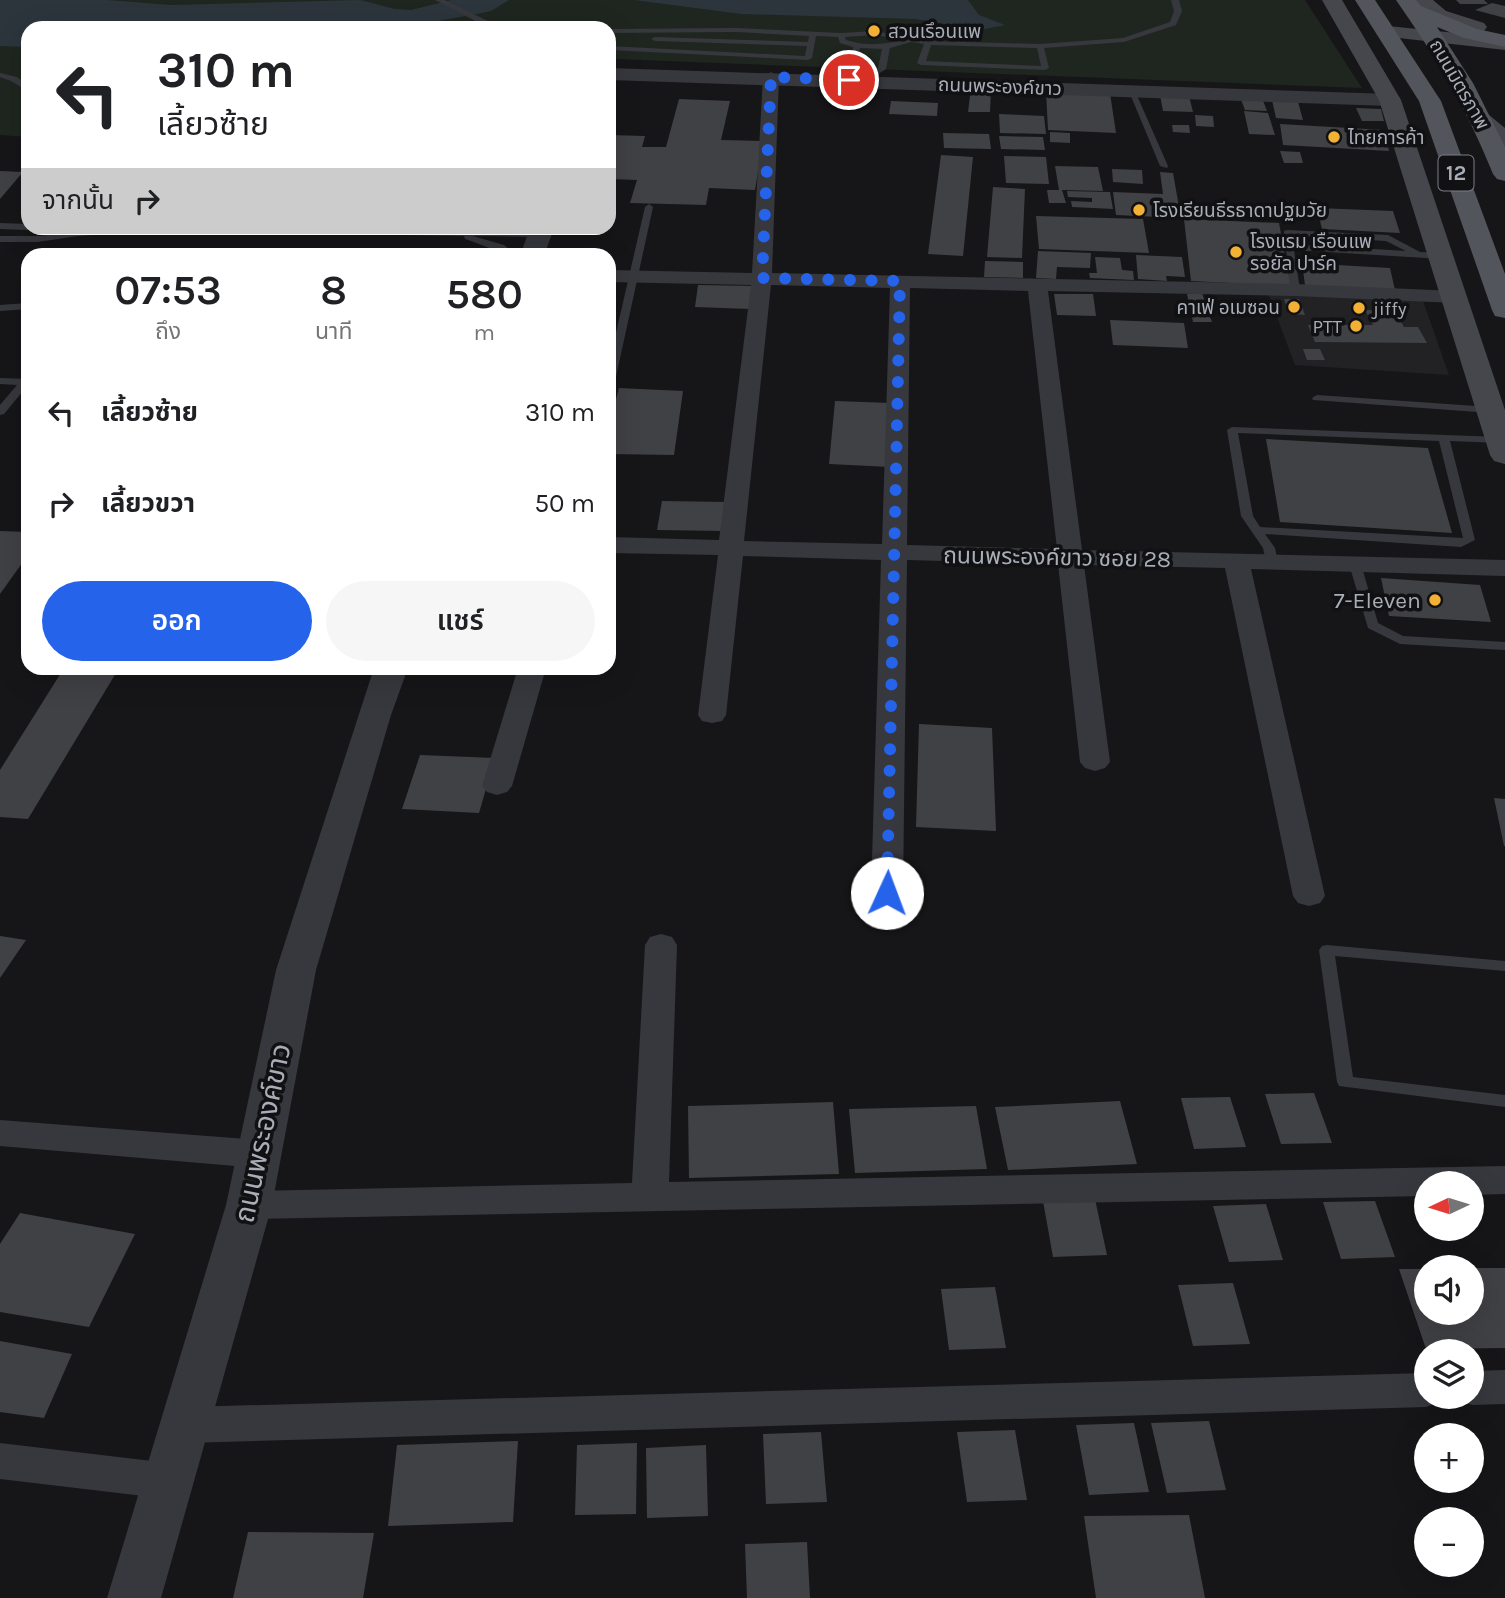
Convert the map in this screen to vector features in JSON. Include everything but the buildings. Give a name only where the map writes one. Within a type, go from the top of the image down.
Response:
[{"type":"main road","points":[[1332,0],[1390,100],[1431,255],[1455,297],[1503,447]]},
{"type":"main road","name":"ถนนมิตรภาพ","points":[[1366,0],[1430,101],[1505,310]]},
{"type":"main road","points":[[1413,3],[1439,15],[1505,35]]},
{"type":"main road","points":[[1413,3],[1471,34],[1505,43]]},
{"type":"main road","name":"ถนนมิตรภาพ","points":[[1413,3],[1456,73],[1505,174]]},
{"type":"main road","points":[[1391,37],[1505,43]]},
{"type":"main road","points":[[1435,40],[1505,58]]},
{"type":"main road","points":[[1456,73],[1473,63],[1505,58]]},
{"type":"main road","points":[[1481,120],[1504,138]]},
{"type":"main road","points":[[1431,255],[1474,223]]},
{"type":"street","name":"ถนนพระองค์ขาว","points":[[616,74],[771,77],[1390,100]]},
{"type":"street","points":[[712,715],[762,278],[771,77]]},
{"type":"street","points":[[616,275],[1295,290],[1455,297]]},
{"type":"street","points":[[887,893],[900,281]]},
{"type":"street","points":[[1037,284],[1095,762]]},
{"type":"street","name":"ถนนพระองค์ขาว ซอย 28","points":[[616,545],[1505,568]]},
{"type":"street","points":[[1236,561],[1309,896]]},
{"type":"street","name":"ถนนพระองค์ขาว","points":[[134,1598],[249,1205],[296,970],[388,675]]},
{"type":"street","points":[[497,786],[530,675]]},
{"type":"street","points":[[650,1196],[661,945]]},
{"type":"street","points":[[0,1133],[259,1154]]},
{"type":"street","points":[[249,1205],[1505,1180]]},
{"type":"street","points":[[1484,1388],[1505,1387]]},
{"type":"street","points":[[186,1425],[1414,1390]]},
{"type":"street","points":[[0,1461],[169,1481]]},
{"type":"lane","points":[[440,0],[485,21]]},
{"type":"lane","points":[[616,30],[736,30],[841,35],[875,33],[927,47],[1040,50],[1124,40],[1150,32],[1173,23],[1178,10],[1175,0]]},
{"type":"lane","points":[[616,48],[808,58],[813,34]]},
{"type":"lane","points":[[841,35],[843,41],[857,47],[886,48],[908,41]]},
{"type":"lane","points":[[616,39],[811,44]]},
{"type":"lane","points":[[835,80],[852,68],[857,47]]},
{"type":"lane","points":[[927,47],[921,63],[1045,68],[1040,50]]},
{"type":"lane","points":[[865,81],[882,69],[886,48]]},
{"type":"lane","points":[[0,75],[21,84]]},
{"type":"lane","points":[[1131,91],[1164,166]]},
{"type":"lane","points":[[616,356],[649,207]]},
{"type":"lane","points":[[0,226],[21,227]]},
{"type":"lane","points":[[1295,290],[1286,228],[1388,238],[1431,255]]},
{"type":"lane","points":[[0,239],[38,239],[65,235]]},
{"type":"lane","points":[[463,235],[502,248]]},
{"type":"lane","points":[[476,235],[538,239]]},
{"type":"lane","points":[[1289,247],[1431,255]]},
{"type":"lane","points":[[0,309],[21,307]]},
{"type":"lane","points":[[0,382],[21,382]]},
{"type":"lane","points":[[0,412],[21,388]]},
{"type":"lane","points":[[1317,398],[1491,410]]},
{"type":"lane","points":[[1272,562],[1269,548],[1247,516],[1231,430],[1444,438],[1503,447]]},
{"type":"lane","points":[[1258,530],[1461,542],[1469,540],[1444,438]]},
{"type":"lane","points":[[1356,564],[1372,625],[1399,640],[1505,646]]},
{"type":"lane","points":[[1505,965],[1326,950],[1345,1082],[1505,1101]]},
{"type":"shaded area","points":[[0,0],[1305,0],[1362,88],[616,59],[616,21],[21,21],[21,136],[0,135]]},
{"type":"shaded area","points":[[0,0],[107,0],[171,5],[360,0],[411,10],[451,0],[509,0],[491,11],[436,21],[21,21],[21,47],[0,46]]},
{"type":"shaded area","points":[[634,0],[968,0],[979,15],[1005,25],[980,30],[915,19],[741,14]]},
{"type":"shaded area","points":[[1268,293],[1422,298],[1449,375],[1295,365]]},
{"type":"place","name":"สวนเรึอนเเพ","points":[[874,31]]},
{"type":"place","name":"ไทยการค้า","points":[[1334,137]]},
{"type":"place","name":"โรงเรียนธีรธาดาปฐมวัย","points":[[1139,210]]},
{"type":"place","name":"โรงแรม เรือนแพ รอยัล ปาร์ค","points":[[1236,252]]},
{"type":"place","name":"คาเฟ่ อเมซอน","points":[[1294,307]]},
{"type":"place","name":"jiffy","points":[[1359,308]]},
{"type":"place","name":"PTT","points":[[1356,326]]},
{"type":"place","name":"7-Eleven","points":[[1435,600]]},
{"type":"route","points":[[849,80],[771,77],[762,278],[900,281],[887,893]]}]
